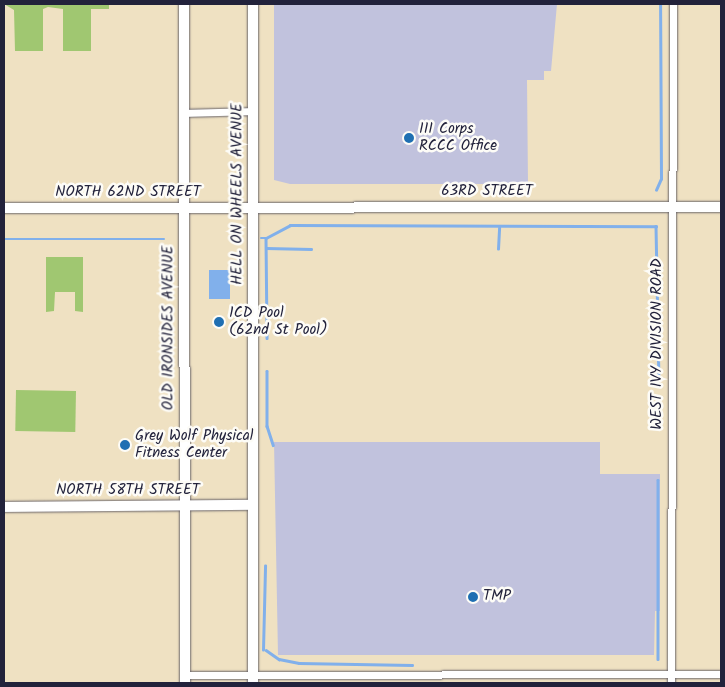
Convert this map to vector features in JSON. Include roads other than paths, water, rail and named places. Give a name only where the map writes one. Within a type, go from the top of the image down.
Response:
[{"type":"street","name":"OLD IRONSIDES AVENUE","points":[[184,4],[185,679]]},
{"type":"street","name":"HELL ON WHEELS AVENUE","points":[[253,4],[253,679]]},
{"type":"street","name":"WEST IVY DIVISION ROAD","points":[[671,683],[673,4]]},
{"type":"street","points":[[185,113],[252,111]]},
{"type":"street","name":"63RD STREET","points":[[252,207],[721,207]]},
{"type":"street","name":"NORTH 62ND STREET","points":[[4,208],[252,207]]},
{"type":"street","name":"NORTH 58TH STREET","points":[[4,507],[253,505]]},
{"type":"street","points":[[185,679],[721,674]]},
{"type":"water","points":[[209,270],[230,270],[230,299],[209,299]]},
{"type":"waterway","points":[[656,190],[661,179],[660,4]]},
{"type":"waterway","points":[[266,238],[290,225],[656,226]]},
{"type":"waterway","points":[[656,226],[659,379]]},
{"type":"waterway","points":[[498,249],[499,228]]},
{"type":"waterway","points":[[261,238],[266,238],[267,338]]},
{"type":"waterway","points":[[4,239],[164,239]]},
{"type":"waterway","points":[[266,248],[311,249]]},
{"type":"waterway","points":[[267,371],[267,426],[273,445]]},
{"type":"waterway","points":[[659,409],[659,421]]},
{"type":"waterway","points":[[658,480],[658,659]]},
{"type":"waterway","points":[[263,650],[265,566]]},
{"type":"waterway","points":[[266,650],[279,659],[299,663],[412,665]]},
{"type":"place","name":"III Corps RCCC Office","points":[[409,138]]},
{"type":"place","name":"1CD Pool (62nd St Pool)","points":[[219,322]]},
{"type":"place","name":"Grey Wolf Physical Fitness Center","points":[[125,445]]},
{"type":"place","name":"TMP","points":[[473,597]]}]
